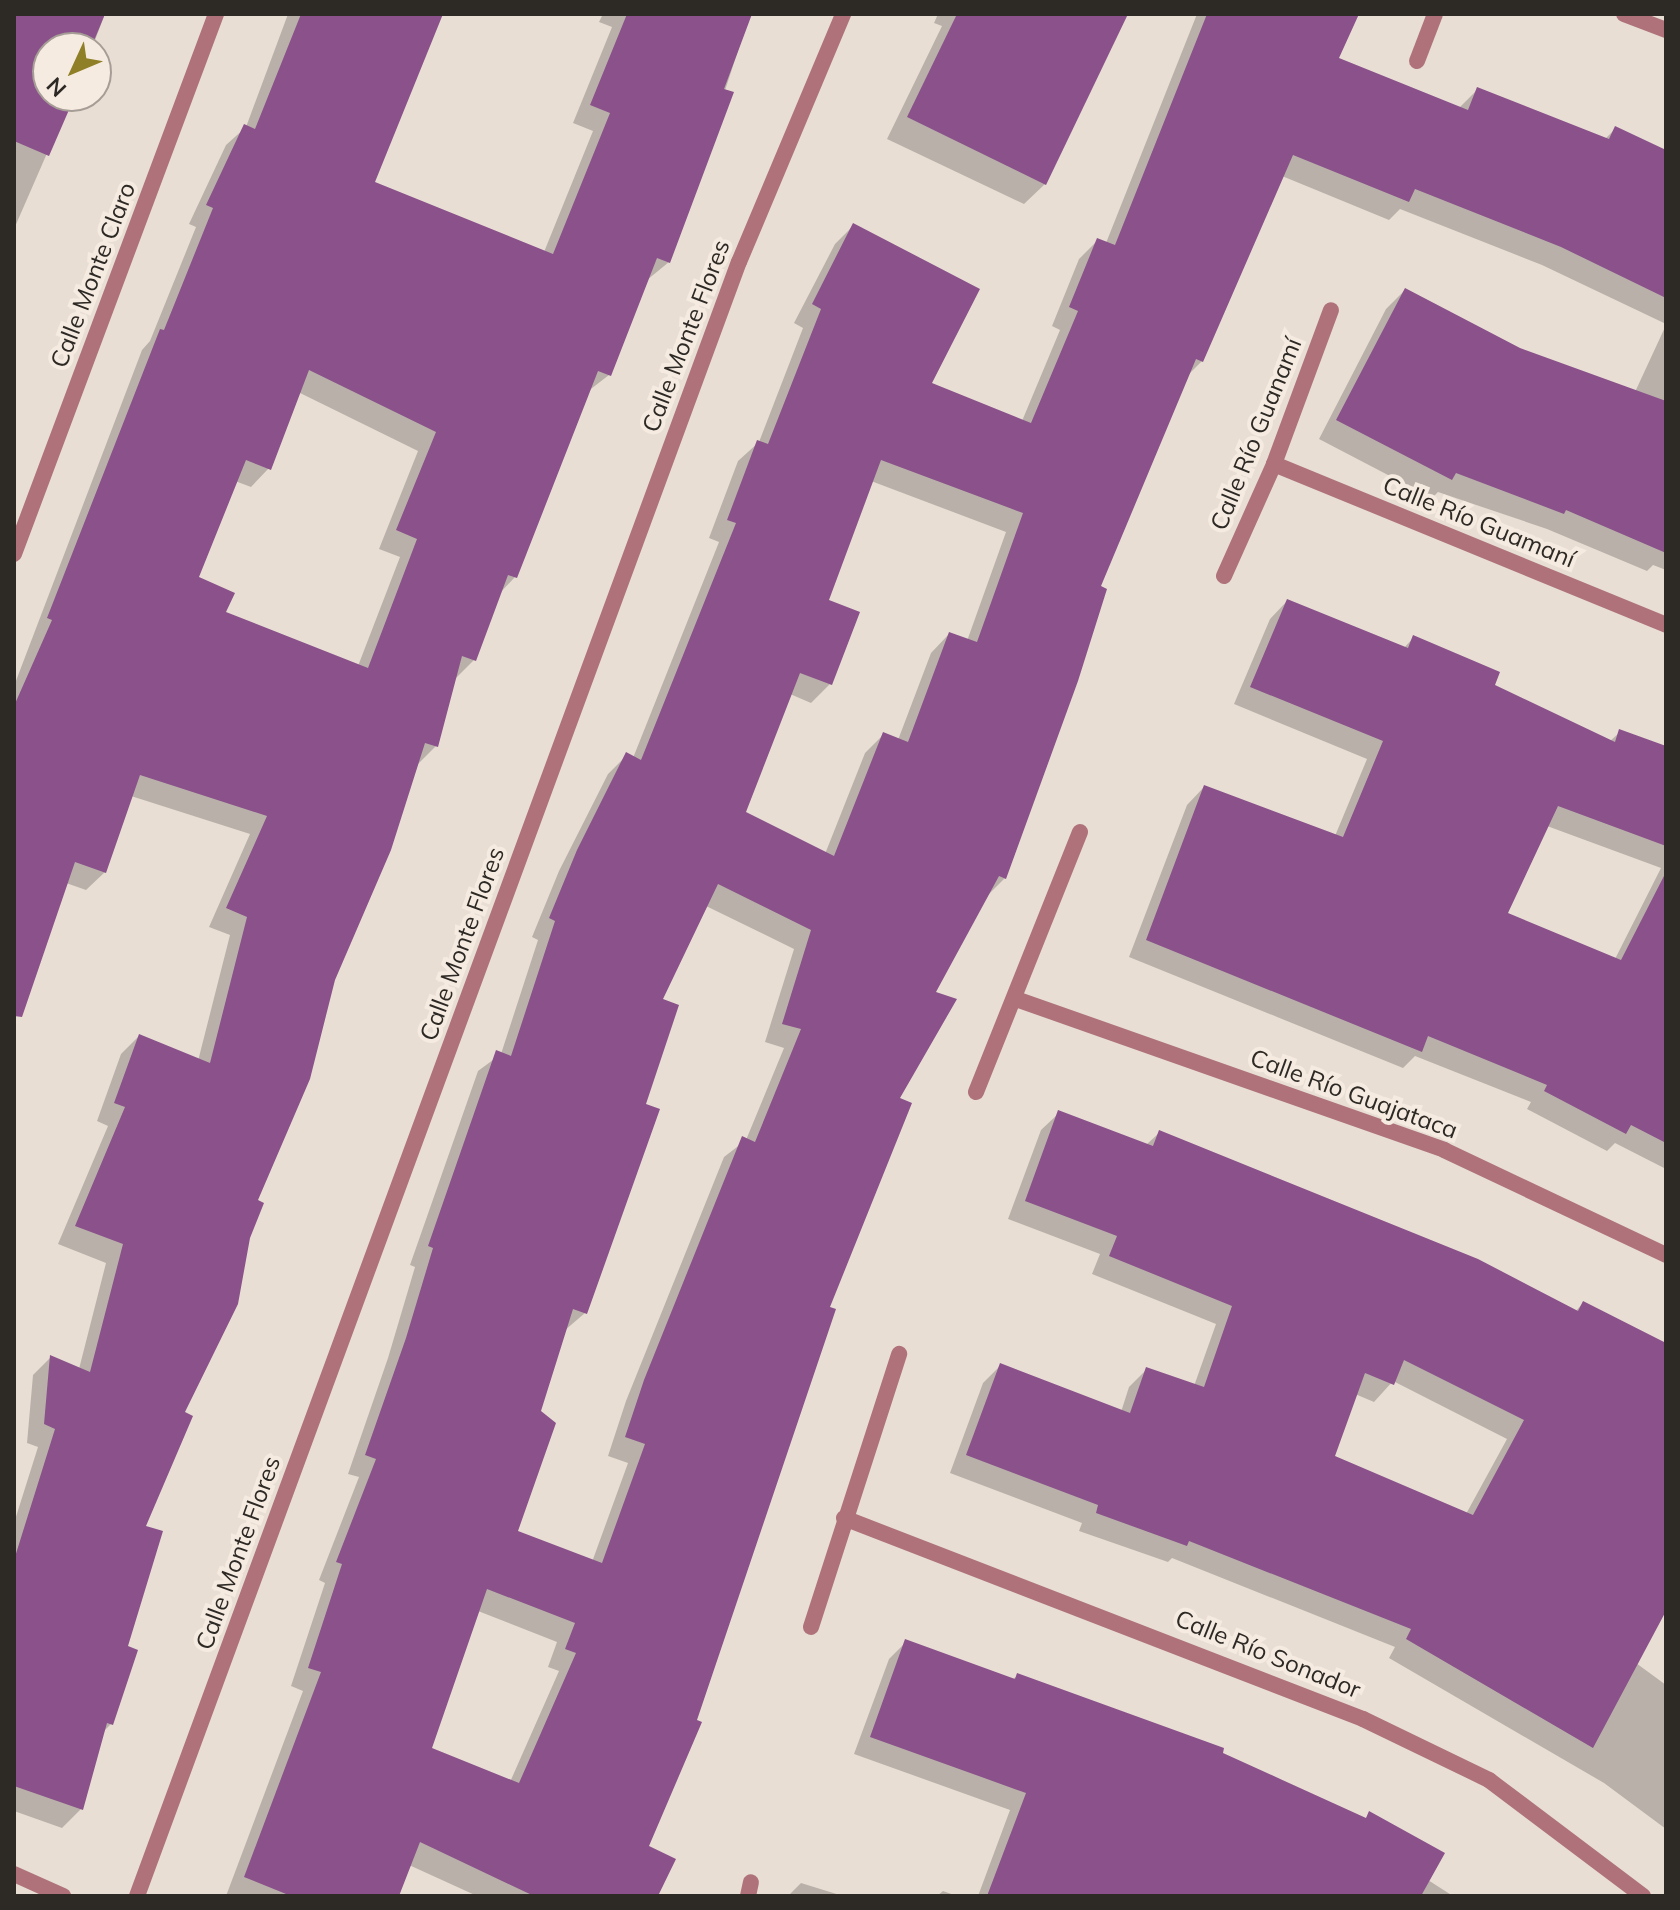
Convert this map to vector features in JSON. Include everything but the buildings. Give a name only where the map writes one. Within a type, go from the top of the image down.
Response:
[{"type":"street","name":"Calle Monte Claro","points":[[14,554],[216,14]]},
{"type":"street","name":"Calle Monte Flores","points":[[137,1896],[739,262],[843,14]]},
{"type":"street","points":[[1417,61],[1435,14]]},
{"type":"street","points":[[1624,14],[1666,30]]},
{"type":"street","name":"Calle Río Guanamí","points":[[1224,576],[1274,464],[1331,310]]},
{"type":"street","name":"Calle Río Guamaní","points":[[1274,464],[1666,625]]},
{"type":"street","points":[[976,1092],[1016,999],[1080,832]]},
{"type":"street","name":"Calle Río Guajataca","points":[[1016,999],[1444,1150],[1666,1255]]},
{"type":"street","points":[[811,1627],[899,1354]]},
{"type":"street","name":"Calle Río Sonador","points":[[844,1518],[1363,1719],[1489,1780],[1643,1896]]},
{"type":"street","points":[[14,1874],[63,1896]]}]
